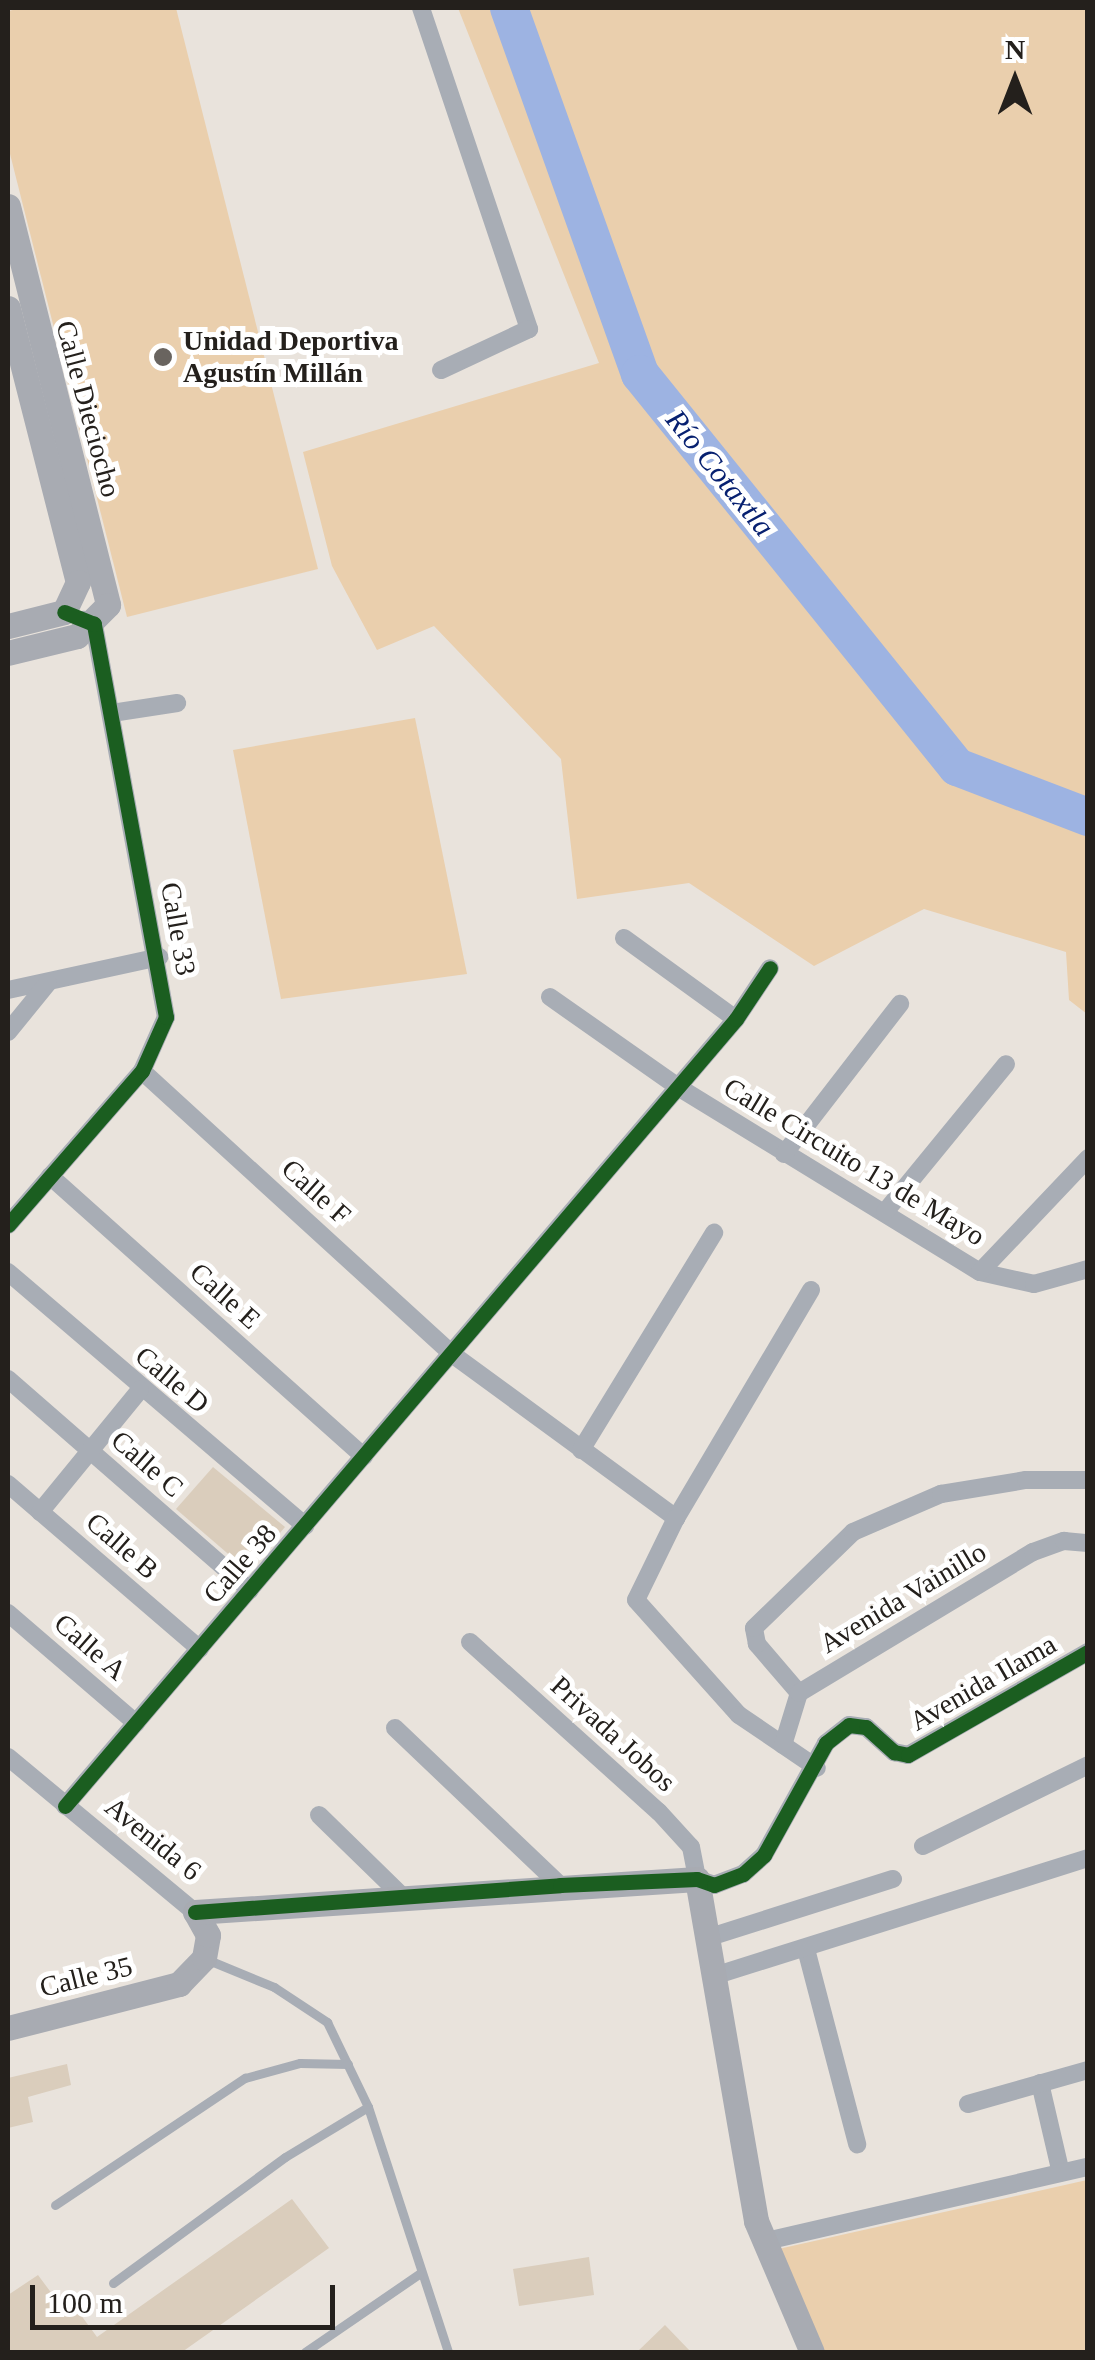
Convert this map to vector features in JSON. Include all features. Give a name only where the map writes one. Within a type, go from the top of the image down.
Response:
[{"type":"street","points":[[421,8],[530,329],[441,370]]},
{"type":"street","name":"Calle Dieciocho","points":[[8,206],[22,352],[78,582],[64,612]]},
{"type":"street","name":"Calle Dieciocho","points":[[8,308],[108,605],[94,624]]},
{"type":"street","points":[[8,626],[64,612],[94,624]]},
{"type":"street","points":[[8,653],[77,636],[94,624]]},
{"type":"street","name":"Calle 33","points":[[8,1224],[142,1071],[166,1017],[160,957],[94,624]]},
{"type":"street","points":[[112,713],[176,703]]},
{"type":"street","points":[[624,938],[736,1019]]},
{"type":"street","points":[[8,990],[160,957]]},
{"type":"street","name":"Calle 38","points":[[65,1806],[736,1019],[770,968]]},
{"type":"street","points":[[8,1032],[48,982]]},
{"type":"street","name":"Calle Circuito 13 de Mayo","points":[[550,997],[678,1087],[980,1272],[1034,1284],[1088,1270]]},
{"type":"street","points":[[784,1154],[900,1004]]},
{"type":"street","points":[[885,1212],[1006,1064]]},
{"type":"street","name":"Calle F","points":[[142,1071],[452,1354],[676,1518]]},
{"type":"street","points":[[980,1272],[1088,1158]]},
{"type":"street","name":"Calle E","points":[[50,1176],[364,1457]]},
{"type":"street","points":[[581,1450],[714,1233]]},
{"type":"street","name":"Calle D","points":[[8,1272],[140,1390],[304,1526]]},
{"type":"street","points":[[194,1912],[560,1885],[698,1879],[714,1885],[743,1874],[764,1855],[817,1768],[738,1715],[636,1600],[676,1518],[811,1290]]},
{"type":"street","name":"Calle C","points":[[8,1378],[250,1590]]},
{"type":"street","points":[[40,1512],[140,1390]]},
{"type":"street","points":[[783,1745],[799,1693],[757,1644],[754,1628],[854,1532],[941,1494],[1026,1480],[1088,1480]]},
{"type":"street","name":"Calle B","points":[[8,1484],[200,1649]]},
{"type":"street","name":"Avenida Vainillo","points":[[799,1693],[1033,1552],[1064,1541],[1088,1542]]},
{"type":"street","name":"Calle A","points":[[8,1613],[136,1723]]},
{"type":"street","name":"Privada Jobos","points":[[470,1642],[685,1838],[698,1879]]},
{"type":"street","name":"Avenida Ilama","points":[[817,1768],[826,1743],[849,1726],[866,1727],[894,1752],[908,1754],[1088,1652]]},
{"type":"street","points":[[395,1728],[560,1885]]},
{"type":"street","name":"Avenida 6","points":[[8,1758],[194,1912],[208,1935],[204,1958]]},
{"type":"street","points":[[923,1846],[1088,1765]]},
{"type":"street","points":[[319,1815],[400,1894]]},
{"type":"street","points":[[717,1975],[1088,1858]]},
{"type":"street","points":[[710,1937],[893,1878]]},
{"type":"street","points":[[698,1879],[717,1975],[745,2173],[762,2242],[812,2352]]},
{"type":"street","points":[[806,1949],[857,2144]]},
{"type":"street","name":"Calle 35","points":[[8,2028],[179,1984],[204,1958]]},
{"type":"street","points":[[968,2104],[1088,2070]]},
{"type":"street","points":[[1040,2083],[1061,2173]]},
{"type":"street","points":[[762,2242],[1088,2167]]},
{"type":"lane","points":[[204,1958],[274,1987],[328,2022],[368,2107],[448,2352]]},
{"type":"lane","points":[[55,2205],[245,2078],[300,2064],[348,2064]]},
{"type":"lane","points":[[113,2282],[285,2158],[368,2107]]},
{"type":"lane","points":[[306,2352],[420,2274]]},
{"type":"shaded area","name":"Unidad Deportiva Agustín Millán","points":[[176,8],[318,569],[127,617],[8,146],[8,11]]},
{"type":"shaded area","points":[[458,8],[1087,8],[1087,1014],[1069,1000],[1066,952],[924,909],[814,966],[689,883],[577,899],[561,759],[434,626],[377,650],[332,566],[303,452],[599,363]]},
{"type":"shaded area","points":[[415,718],[467,974],[281,999],[233,750]]},
{"type":"shaded area","points":[[1087,2180],[1087,2352],[811,2352],[774,2250]]},
{"type":"building","points":[[213,1467],[285,1527],[248,1571],[176,1509]]},
{"type":"building","points":[[67,2064],[71,2085],[28,2097],[33,2122],[8,2128],[8,2078]]},
{"type":"building","points":[[292,2199],[329,2248],[182,2352],[8,2352],[8,2295],[38,2275],[67,2314],[75,2307],[97,2337]]},
{"type":"building","points":[[589,2257],[594,2295],[519,2306],[513,2269]]},
{"type":"building","points":[[665,2325],[691,2352],[637,2352]]},
{"type":"waterway","name":"Río Cotaxtla","points":[[509,8],[640,374],[957,767],[1088,817]]},
{"type":"cycle path","points":[[8,1225],[142,1071],[166,1017],[94,624],[64,612]]},
{"type":"cycle path","points":[[65,1806],[736,1019],[770,968]]},
{"type":"cycle path","points":[[195,1912],[560,1885],[697,1879],[714,1885],[743,1874],[764,1855],[826,1743],[849,1725],[866,1727],[894,1752],[908,1755],[1088,1652]]},
{"type":"place","name":"Unidad Deportiva Agustín Millán","points":[[163,357]]}]
